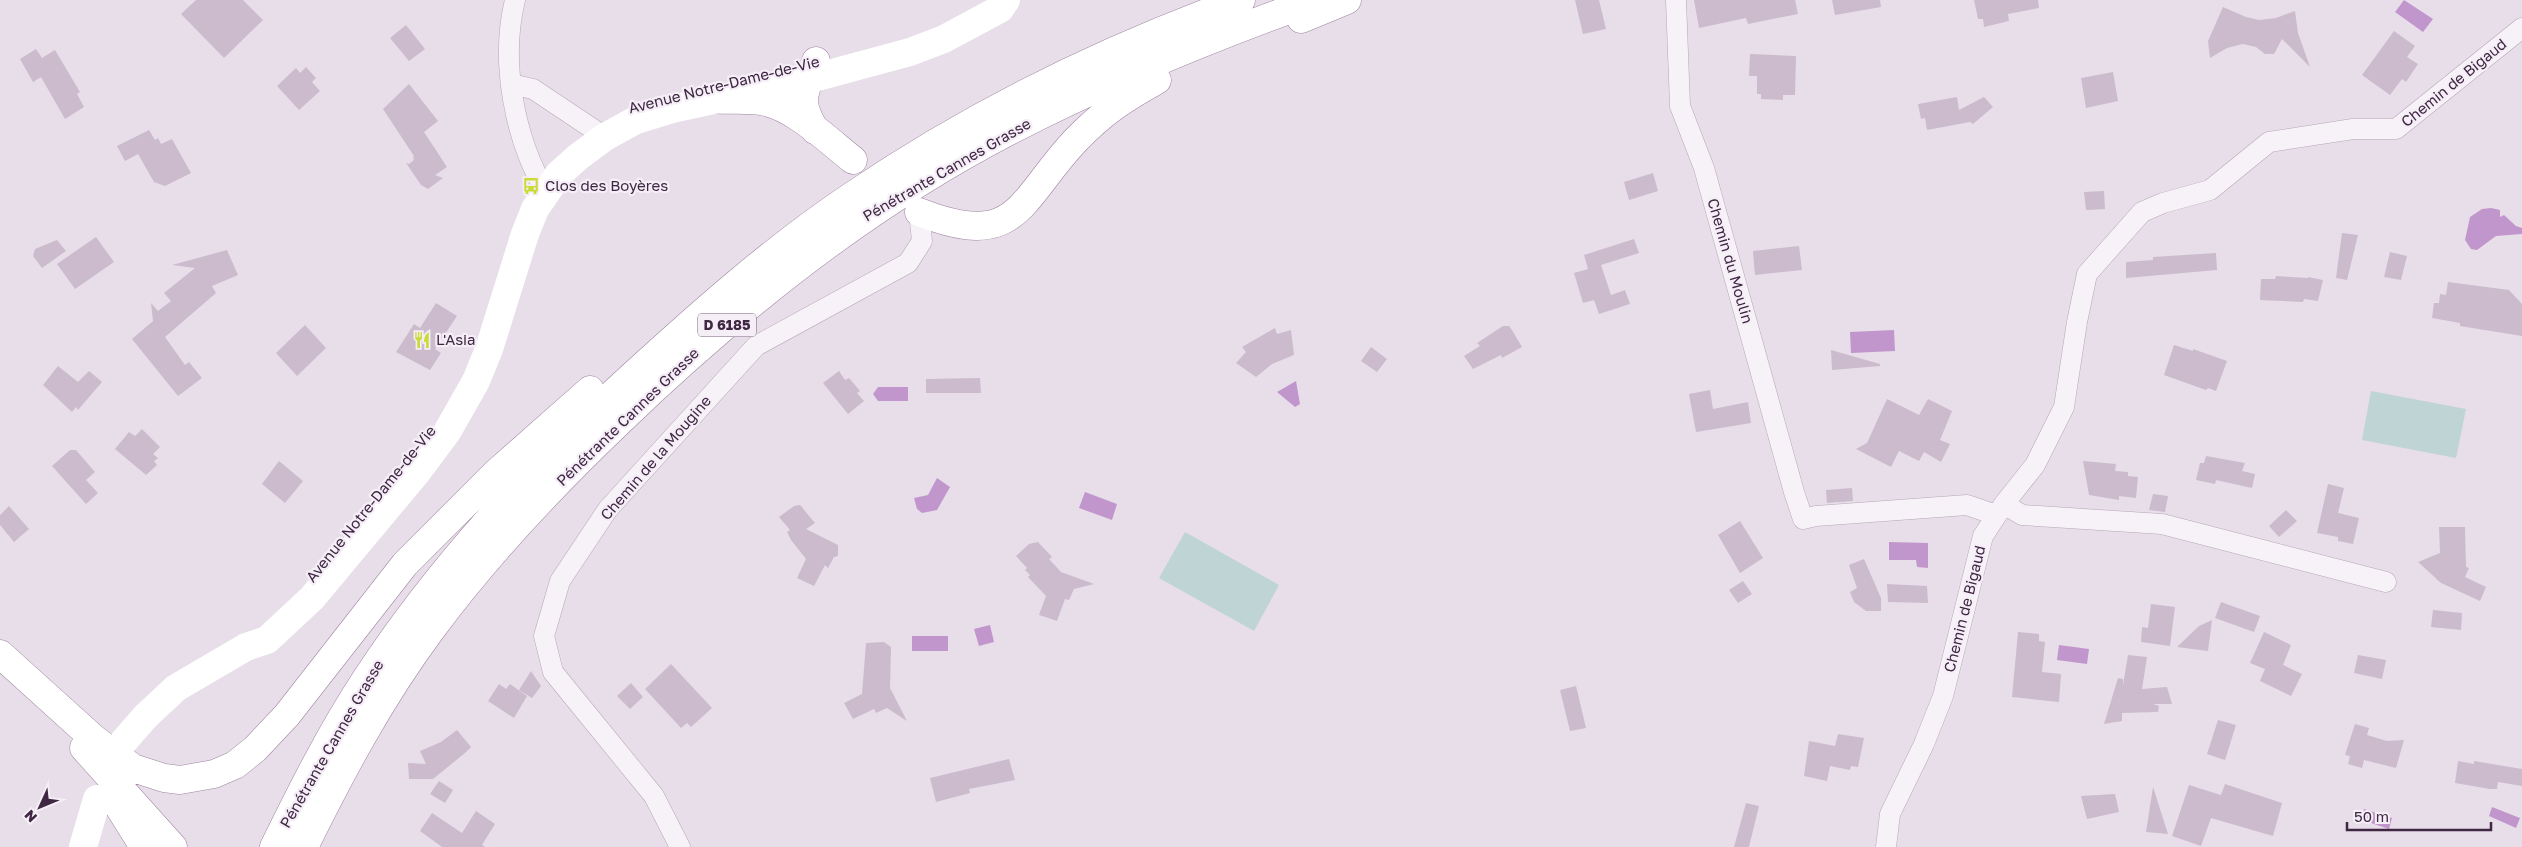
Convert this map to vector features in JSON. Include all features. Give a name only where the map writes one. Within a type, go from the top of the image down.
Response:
[{"type":"main road","name":"Avenue Notre-Dame-de-Vie","points":[[599,132],[906,44],[938,33],[995,1],[1006,0]]},
{"type":"main road","name":"Pénétrante Cannes Grasse","points":[[274,847],[326,748],[365,681],[404,624],[444,574],[558,446],[724,292],[852,196],[979,120],[1114,52],[1242,0]]},
{"type":"main road","name":"Pénétrante Cannes Grasse","points":[[304,847],[331,791],[368,727],[430,631],[503,541],[581,458],[663,379],[753,302],[842,233],[883,205],[1008,131],[1179,53],[1316,0]]},
{"type":"main road","points":[[919,212],[945,222],[970,226],[990,225],[1008,218],[1023,205],[1074,142],[1118,101],[1158,80],[1347,0]]},
{"type":"main road","name":"Avenue Notre-Dame-de-Vie","points":[[124,742],[146,716],[176,688],[246,647],[256,629],[281,609],[303,587],[407,463],[434,427],[464,375],[512,228],[522,204],[542,184],[560,174],[599,132],[640,105],[813,70]]},
{"type":"main road","points":[[813,70],[804,95],[804,112],[815,130]]},
{"type":"main road","points":[[716,99],[756,100],[776,105],[815,130],[853,160]]},
{"type":"main road","points":[[0,654],[93,738],[133,768],[164,778],[180,780],[214,774],[236,764],[255,750],[287,715],[405,564],[445,522],[496,473],[610,374],[724,292]]},
{"type":"main road","points":[[0,654],[118,806],[144,847]]},
{"type":"main road","points":[[0,654],[173,847]]},
{"type":"main road","points":[[83,847],[97,799]]},
{"type":"street","name":"Chemin du Moulin","points":[[1676,0],[1680,106],[1704,168],[1803,519],[1816,516],[1967,505],[2000,510]]},
{"type":"street","points":[[512,2],[507,52],[511,84],[526,150],[542,184]]},
{"type":"street","name":"Chemin de Bigaud","points":[[1886,847],[1890,814],[1924,744],[1943,696],[1983,536],[2000,510],[2035,465],[2064,407],[2077,322],[2087,274],[2142,212],[2163,203],[2210,190],[2269,142],[2353,130],[2396,129],[2522,28]]},
{"type":"street","points":[[511,84],[533,89],[599,132]]},
{"type":"street","name":"Chemin de la Mougine","points":[[680,847],[654,796],[553,672],[544,636],[560,581],[608,509],[756,346],[839,300],[895,272],[908,263],[922,241],[919,212]]},
{"type":"street","points":[[2000,510],[2022,515],[2162,524],[2386,582]]},
{"type":"shaded area","points":[[2404,0],[2433,19],[2423,32],[2395,12]]},
{"type":"shaded area","points":[[2482,209],[2500,210],[2500,217],[2504,215],[2516,226],[2522,228],[2522,234],[2496,236],[2477,250],[2471,249],[2465,240],[2470,217]]},
{"type":"shaded area","points":[[1894,330],[1895,351],[1851,353],[1850,332]]},
{"type":"shaded area","points":[[1296,381],[1300,404],[1295,407],[1277,392]]},
{"type":"shaded area","points":[[878,387],[908,387],[908,401],[878,401],[873,394]]},
{"type":"shaded area","points":[[2371,391],[2466,409],[2456,458],[2362,440]]},
{"type":"shaded area","points":[[937,478],[950,487],[937,510],[922,513],[917,509],[914,498],[928,495]]},
{"type":"shaded area","points":[[1085,492],[1117,504],[1112,520],[1079,508]]},
{"type":"shaded area","points":[[1185,532],[1279,585],[1254,631],[1159,578]]},
{"type":"shaded area","points":[[1889,542],[1928,543],[1928,568],[1917,567],[1916,560],[1889,560]]},
{"type":"shaded area","points":[[990,625],[994,642],[979,646],[974,629]]},
{"type":"shaded area","points":[[912,636],[948,636],[948,651],[912,651]]},
{"type":"shaded area","points":[[2059,645],[2089,649],[2087,664],[2057,660]]},
{"type":"shaded area","points":[[2492,807],[2520,818],[2516,828],[2489,816]]},
{"type":"shaded area","points":[[2364,809],[2392,818],[2389,829],[2356,818],[2358,813],[2362,814]]},
{"type":"building","points":[[196,0],[243,0],[263,20],[224,58],[181,14]]},
{"type":"building","points":[[1575,0],[1599,0],[1606,29],[1583,34]]},
{"type":"building","points":[[1694,0],[1795,0],[1798,14],[1748,24],[1746,18],[1699,28]]},
{"type":"building","points":[[1832,0],[1880,0],[1881,7],[1835,15]]},
{"type":"building","points":[[1974,0],[2038,0],[2039,8],[2008,14],[2009,21],[1984,27],[1983,19],[1978,19]]},
{"type":"building","points":[[2223,7],[2246,17],[2259,20],[2276,18],[2295,11],[2298,33],[2310,67],[2282,39],[2274,54],[2265,54],[2256,47],[2243,44],[2227,48],[2210,58],[2208,41]]},
{"type":"building","points":[[406,25],[425,49],[409,61],[390,38]]},
{"type":"building","points":[[2394,31],[2415,46],[2407,57],[2418,64],[2406,82],[2402,79],[2390,95],[2362,75]]},
{"type":"building","points":[[36,49],[42,58],[55,50],[80,92],[77,94],[84,107],[65,119],[41,77],[33,82],[20,59]]},
{"type":"building","points":[[1750,54],[1796,56],[1795,95],[1783,95],[1783,100],[1761,99],[1761,94],[1757,94],[1757,76],[1749,76]]},
{"type":"building","points":[[306,67],[316,78],[312,82],[320,91],[299,110],[277,86],[296,68],[300,73]]},
{"type":"building","points":[[2113,72],[2118,101],[2086,108],[2081,78]]},
{"type":"building","points":[[409,84],[438,121],[424,132],[447,167],[435,175],[443,178],[428,189],[421,185],[406,163],[409,164],[414,160],[414,156],[383,109]]},
{"type":"building","points":[[1957,97],[1959,110],[1984,97],[1993,107],[1973,124],[1970,122],[1927,130],[1925,118],[1921,119],[1918,104]]},
{"type":"building","points":[[149,130],[155,140],[158,138],[161,144],[172,139],[191,173],[165,186],[154,182],[138,154],[125,161],[117,146]]},
{"type":"building","points":[[1653,173],[1658,191],[1629,200],[1624,182]]},
{"type":"building","points":[[2104,191],[2105,209],[2086,210],[2084,192]]},
{"type":"building","points":[[2342,233],[2358,235],[2347,280],[2336,278]]},
{"type":"building","points":[[96,237],[114,262],[75,289],[57,264]]},
{"type":"building","points":[[1634,239],[1639,253],[1601,265],[1611,295],[1625,290],[1630,304],[1599,314],[1594,300],[1583,303],[1574,273],[1588,269],[1584,255]]},
{"type":"building","points":[[57,240],[66,251],[42,268],[33,256],[35,249]]},
{"type":"building","points":[[1799,246],[1802,270],[1755,275],[1753,251]]},
{"type":"building","points":[[227,250],[238,275],[212,286],[216,293],[165,337],[185,365],[189,362],[202,378],[178,396],[132,339],[153,321],[151,303],[158,311],[171,301],[164,293],[195,268],[172,265]]},
{"type":"building","points":[[2390,252],[2407,256],[2401,280],[2384,277]]},
{"type":"building","points":[[2216,253],[2217,270],[2126,278],[2126,262],[2153,260],[2153,257]]},
{"type":"building","points":[[2276,276],[2308,277],[2323,280],[2318,301],[2304,299],[2303,302],[2260,300],[2261,279],[2275,279]]},
{"type":"building","points":[[2448,282],[2509,290],[2522,304],[2522,336],[2460,326],[2460,323],[2432,318],[2434,303],[2439,303],[2440,294],[2446,295]]},
{"type":"building","name":"L'Asia","points":[[436,303],[457,316],[435,349],[441,353],[430,370],[396,352],[414,324],[420,328]]},
{"type":"building","points":[[305,325],[326,348],[297,376],[276,353]]},
{"type":"building","points":[[1503,326],[1509,326],[1522,347],[1502,358],[1501,355],[1473,369],[1464,356],[1480,346],[1477,343]]},
{"type":"building","points":[[1275,328],[1277,334],[1291,330],[1294,355],[1272,364],[1256,377],[1236,363],[1246,352],[1242,347]]},
{"type":"building","points":[[2174,345],[2193,351],[2193,349],[2227,361],[2216,391],[2208,388],[2206,390],[2164,375]]},
{"type":"building","points":[[1371,347],[1387,359],[1377,372],[1361,361]]},
{"type":"building","points":[[1831,350],[1880,364],[1880,366],[1832,370]]},
{"type":"building","points":[[58,366],[78,382],[89,371],[102,382],[78,410],[76,407],[72,412],[43,385]]},
{"type":"building","points":[[839,371],[845,380],[849,378],[860,391],[857,393],[864,401],[848,414],[823,383]]},
{"type":"building","points":[[980,378],[981,393],[926,393],[926,379]]},
{"type":"building","points":[[1710,390],[1713,409],[1748,402],[1751,423],[1696,432],[1689,394]]},
{"type":"building","points":[[1887,399],[1919,415],[1928,399],[1952,411],[1940,440],[1950,444],[1941,462],[1924,452],[1919,461],[1899,451],[1891,467],[1856,449],[1867,443]]},
{"type":"building","points":[[142,429],[160,447],[153,454],[158,458],[154,461],[157,465],[146,475],[115,449],[129,432],[135,436]]},
{"type":"building","points":[[70,450],[76,450],[95,472],[86,480],[98,493],[86,504],[52,466]]},
{"type":"building","points":[[2206,456],[2245,463],[2242,471],[2255,474],[2252,488],[2216,480],[2215,484],[2196,480],[2200,463],[2204,463]]},
{"type":"building","points":[[279,461],[303,481],[285,503],[262,484]]},
{"type":"building","points":[[2083,461],[2116,464],[2115,471],[2128,472],[2128,476],[2138,477],[2136,498],[2119,496],[2119,500],[2089,495]]},
{"type":"building","points":[[2328,484],[2344,488],[2338,513],[2359,518],[2353,544],[2338,541],[2338,537],[2317,533]]},
{"type":"building","points":[[1852,488],[1853,501],[1827,503],[1826,490]]},
{"type":"building","points":[[2153,494],[2168,496],[2165,512],[2149,510]]},
{"type":"building","points":[[800,505],[815,523],[806,529],[838,545],[838,556],[834,557],[828,568],[825,565],[814,586],[797,578],[806,559],[791,540],[787,532],[790,530],[779,517],[794,506]]},
{"type":"building","points":[[9,506],[29,529],[14,542],[0,525],[0,515]]},
{"type":"building","points":[[2286,510],[2297,521],[2279,537],[2269,526]]},
{"type":"building","points":[[1740,521],[1763,558],[1740,573],[1718,535]]},
{"type":"building","points":[[2439,527],[2465,527],[2466,567],[2469,568],[2465,577],[2486,587],[2480,601],[2441,583],[2418,562],[2440,553]]},
{"type":"building","points":[[1038,542],[1052,557],[1049,559],[1061,572],[1094,584],[1074,589],[1069,600],[1065,599],[1057,621],[1039,615],[1046,596],[1028,577],[1030,575],[1025,570],[1027,568],[1016,556],[1029,544]]},
{"type":"building","points":[[1864,559],[1881,598],[1881,611],[1866,611],[1854,602],[1850,592],[1857,588],[1849,565]]},
{"type":"building","points":[[1743,581],[1752,594],[1738,603],[1729,590]]},
{"type":"building","points":[[1887,584],[1927,586],[1928,603],[1888,602]]},
{"type":"building","points":[[2221,602],[2260,616],[2254,632],[2215,618]]},
{"type":"building","points":[[2151,604],[2175,607],[2170,646],[2141,642],[2142,627],[2148,628]]},
{"type":"building","points":[[2433,610],[2462,613],[2461,630],[2431,627]]},
{"type":"building","points":[[2212,620],[2208,651],[2177,647],[2199,626]]},
{"type":"building","points":[[2018,632],[2039,634],[2039,641],[2045,642],[2042,672],[2061,674],[2059,702],[2012,697]]},
{"type":"building","points":[[2264,632],[2291,645],[2283,665],[2302,674],[2291,696],[2260,681],[2265,669],[2250,663]]},
{"type":"building","points":[[884,642],[891,647],[890,688],[907,721],[887,708],[876,713],[874,709],[853,719],[844,703],[862,694],[866,643]]},
{"type":"building","points":[[2128,655],[2147,657],[2142,689],[2167,687],[2172,704],[2153,704],[2159,706],[2158,712],[2122,713],[2122,721],[2104,724],[2118,678],[2123,679],[2123,685]]},
{"type":"building","points":[[2358,655],[2386,660],[2382,679],[2354,673]]},
{"type":"building","points":[[671,664],[712,708],[691,727],[687,723],[681,728],[645,689]]},
{"type":"building","points":[[531,671],[541,686],[532,698],[519,690]]},
{"type":"building","points":[[631,683],[643,697],[630,709],[617,696]]},
{"type":"building","points":[[499,684],[506,689],[510,684],[527,696],[514,718],[488,701]]},
{"type":"building","points":[[1576,686],[1586,728],[1570,731],[1560,690]]},
{"type":"building","points":[[2218,720],[2236,725],[2225,760],[2207,754]]},
{"type":"building","points":[[2355,724],[2369,728],[2367,735],[2387,741],[2404,740],[2396,768],[2364,760],[2362,768],[2348,764],[2350,756],[2345,755]]},
{"type":"building","points":[[457,730],[471,747],[433,779],[409,779],[408,763],[426,764],[420,751],[441,742]]},
{"type":"building","points":[[1838,734],[1864,738],[1858,767],[1851,766],[1850,770],[1830,766],[1827,781],[1804,776],[1809,741],[1835,746]]},
{"type":"building","points":[[1009,759],[1015,780],[969,789],[970,793],[936,802],[930,778]]},
{"type":"building","points":[[2458,761],[2474,764],[2474,761],[2522,769],[2522,786],[2498,782],[2497,789],[2490,789],[2455,783]]},
{"type":"building","points":[[439,781],[453,790],[445,803],[430,794]]},
{"type":"building","points":[[2225,784],[2282,803],[2273,836],[2211,818],[2201,846],[2172,836],[2189,785],[2221,795]]},
{"type":"building","points":[[2153,787],[2168,834],[2146,832]]},
{"type":"building","points":[[2115,794],[2119,812],[2087,819],[2081,796]]},
{"type":"building","points":[[1746,803],[1759,806],[1749,847],[1734,847]]},
{"type":"building","points":[[476,811],[495,824],[482,845],[485,847],[442,847],[420,831],[432,813],[462,833]]},
{"type":"place","name":"Clos des Boyères","points":[[531,186]]},
{"type":"place","name":"L'Asia","points":[[422,340]]}]
